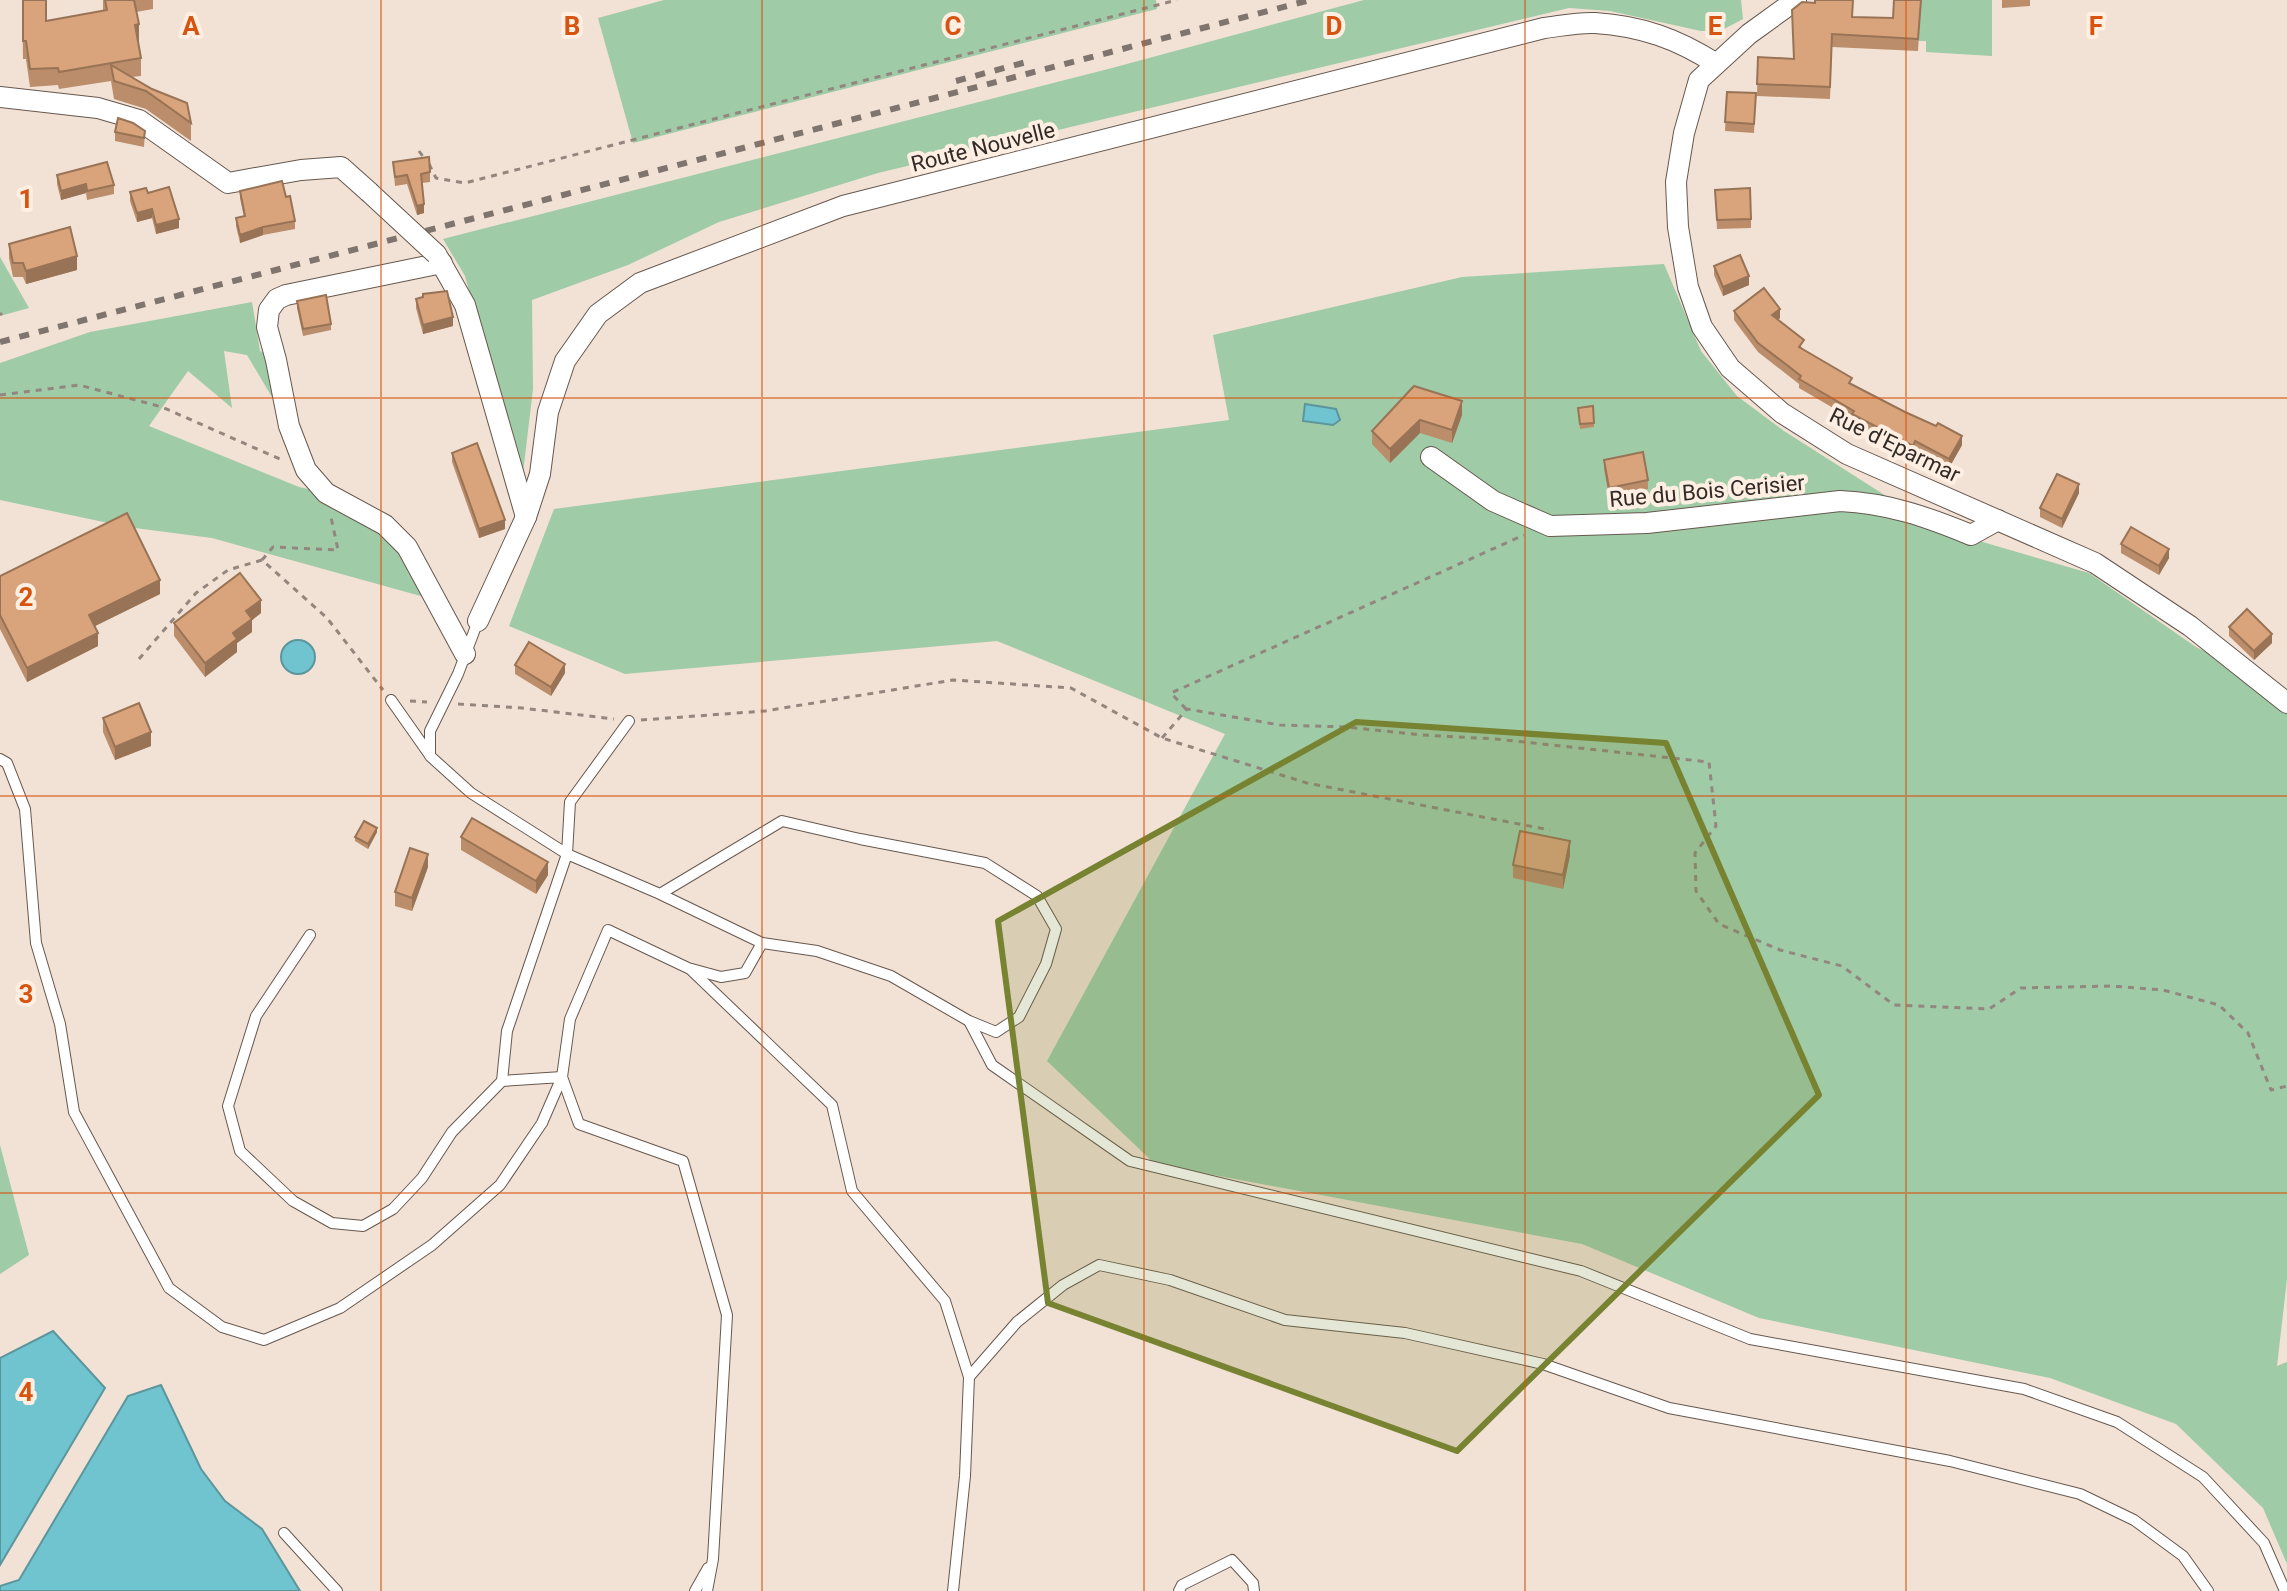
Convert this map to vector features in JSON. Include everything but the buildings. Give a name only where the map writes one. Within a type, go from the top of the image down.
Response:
[{"type":"street","name":"Rue d'Eparmar","points":[[1796,0],[1749,34],[1699,80],[1684,133],[1676,182],[1678,227],[1688,287],[1702,327],[1730,368],[1782,413],[1847,454],[2095,563],[2190,626],[2287,703]]},
{"type":"street","name":"Route Nouvelle","points":[[478,621],[526,517],[540,474],[548,412],[565,361],[598,314],[640,283],[843,206],[1544,28],[1593,22],[1637,29],[1680,41],[1715,63]]},
{"type":"street","points":[[0,97],[98,108],[139,120],[228,183],[301,170],[341,167],[439,259],[465,305],[526,517]]},
{"type":"street","points":[[439,259],[286,295],[277,299],[269,310],[267,327],[289,426],[306,470],[326,493],[385,525],[407,547],[465,654]]},
{"type":"street","name":"Rue du Bois Cerisier","points":[[1431,457],[1493,501],[1550,526],[1647,523],[1840,501],[1871,502],[1898,508],[1927,516],[1971,535],[1998,520]]},
{"type":"lane","points":[[430,756],[430,731],[478,621]]},
{"type":"lane","points":[[391,700],[430,756],[471,793],[567,854],[762,943],[817,951],[891,976],[969,1021],[996,1032],[1019,1017],[1046,964],[1056,929],[1037,896],[985,863],[782,821],[660,894]]},
{"type":"lane","points":[[310,935],[256,1016],[228,1106],[240,1151],[293,1201],[332,1223],[363,1226],[393,1209],[422,1178],[452,1132],[502,1081],[507,1031],[567,854],[570,802],[629,721]]},
{"type":"lane","points":[[0,759],[7,763],[25,809],[36,943],[60,1024],[74,1112],[169,1288],[222,1327],[264,1340],[340,1308],[432,1245],[500,1185],[542,1123],[562,1077],[570,1019],[608,930],[688,968],[721,977],[745,973],[762,943]]},
{"type":"lane","points":[[688,968],[832,1105],[852,1191],[945,1301],[969,1377],[965,1476],[953,1591]]},
{"type":"lane","points":[[969,1021],[992,1065],[1130,1161],[1581,1271],[1750,1339],[2024,1389],[2117,1422],[2203,1477],[2264,1543],[2285,1591]]},
{"type":"lane","points":[[502,1081],[562,1077]]},
{"type":"lane","points":[[562,1077],[579,1124],[683,1161],[727,1315],[713,1559],[707,1591]]},
{"type":"lane","points":[[969,1377],[1017,1322],[1063,1285],[1099,1265],[1170,1280],[1285,1320],[1405,1333],[1543,1364],[1669,1408],[1950,1461],[2080,1494],[2134,1520],[2183,1556],[2208,1591]]},
{"type":"lane","points":[[284,1533],[337,1591]]},
{"type":"lane","points":[[695,1591],[713,1559]]},
{"type":"lane","points":[[1179,1591],[1182,1585],[1232,1560],[1253,1583],[1254,1591]]},
{"type":"path","points":[[419,151],[436,178],[465,183],[1177,0]]},
{"type":"path","points":[[0,395],[79,385],[162,407],[306,470]]},
{"type":"path","points":[[139,659],[196,593],[228,570],[262,560],[273,547],[338,550],[326,493]]},
{"type":"path","points":[[1550,526],[1171,693],[1187,709],[1280,725],[1496,739],[1709,762],[1716,826],[1695,853],[1696,891],[1719,924],[1780,950],[1842,966],[1894,1005],[1989,1009],[2021,988],[2111,986],[2163,990],[2219,1005],[2248,1033],[2271,1090],[2287,1086]]},
{"type":"path","points":[[262,560],[327,618],[391,700],[522,708],[629,721],[765,711],[953,680],[1071,688],[1162,738],[1307,783],[1550,830]]},
{"type":"path","points":[[1162,738],[1187,709]]},
{"type":"highlighted area","points":[[1356,722],[1666,743],[1819,1095],[1457,1451],[1048,1303],[998,921]]},
{"type":"green space","points":[[664,0],[1156,0],[1157,9],[633,143],[598,18]]},
{"type":"green space","points":[[1364,0],[1741,0],[1743,19],[1722,30],[1701,31],[1610,11],[1569,8],[878,173],[719,222],[628,265],[532,300],[533,389],[522,481],[465,276],[443,239],[1112,68]]},
{"type":"green space","points":[[1920,0],[1992,0],[1992,56],[1926,52],[1926,41],[1918,41]]},
{"type":"green space","points":[[0,257],[29,308],[0,316]]},
{"type":"green space","points":[[1664,264],[1701,351],[1737,396],[1784,431],[1938,529],[2089,573],[2196,647],[2287,692],[2287,1279],[2277,1366],[2287,1362],[2287,1564],[2263,1508],[2176,1424],[2050,1378],[1759,1318],[1582,1244],[1155,1164],[1047,1061],[1225,734],[997,641],[625,674],[509,626],[554,509],[1229,420],[1213,335],[1462,277]]},
{"type":"green space","points":[[252,302],[260,351],[276,360],[289,426],[247,355],[224,351],[232,408],[188,371],[149,426],[299,487],[326,493],[385,525],[435,600],[212,538],[127,527],[0,500],[0,363],[90,332]]},
{"type":"green space","points":[[0,1145],[29,1255],[0,1274]]},
{"type":"water","points":[[1305,404],[1336,409],[1340,420],[1333,425],[1303,421]]},
{"type":"water","points":[[298,640],[310,645],[315,657],[310,669],[298,674],[286,669],[281,657],[286,645]]},
{"type":"water","points":[[53,1331],[105,1388],[0,1565],[0,1358]]},
{"type":"water","points":[[161,1385],[201,1469],[225,1501],[262,1529],[300,1591],[0,1591],[0,1586],[19,1580],[128,1396]]},
{"type":"railway","points":[[0,342],[1310,0]]},
{"type":"railway","points":[[956,81],[1030,61]]}]
